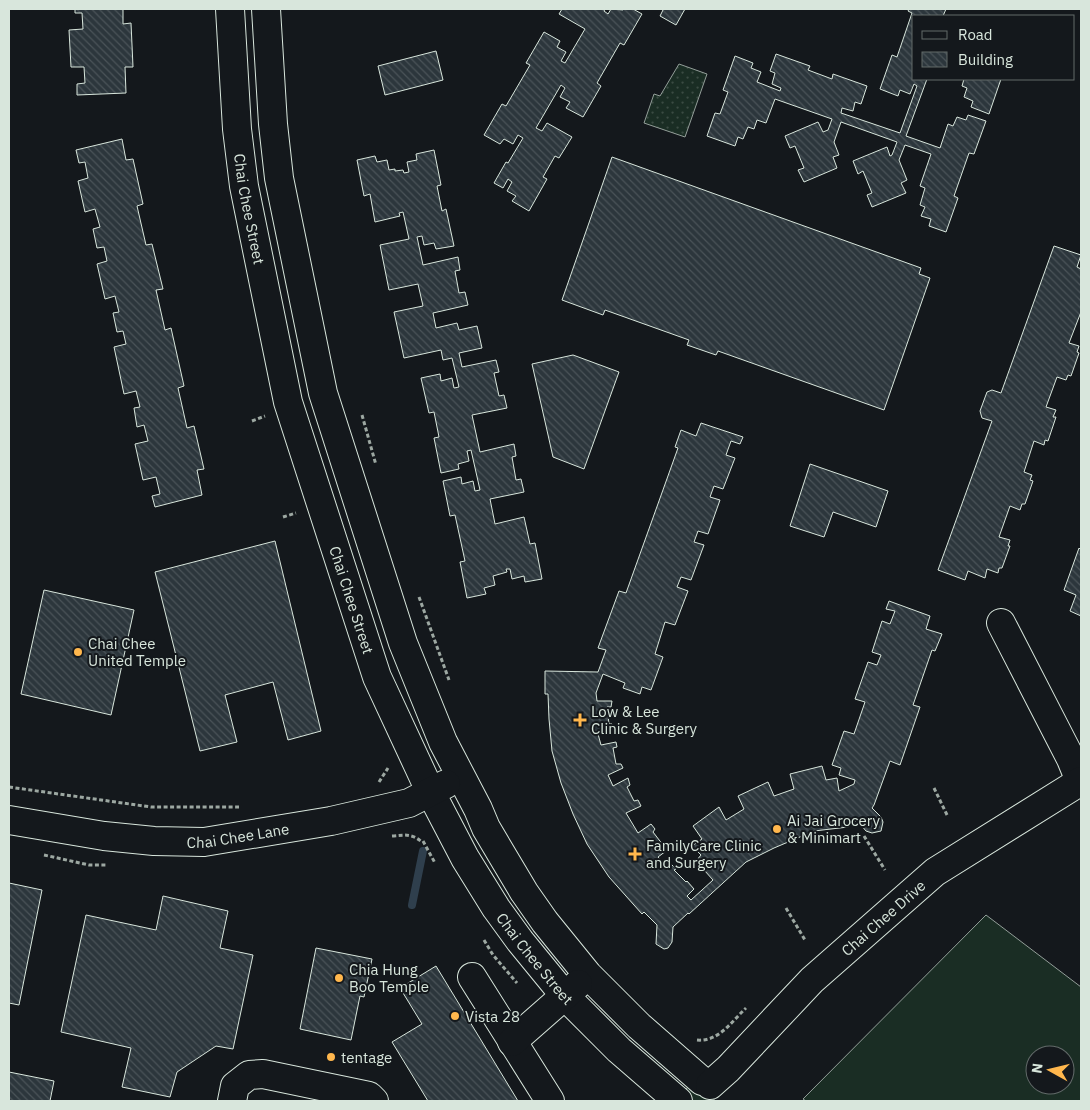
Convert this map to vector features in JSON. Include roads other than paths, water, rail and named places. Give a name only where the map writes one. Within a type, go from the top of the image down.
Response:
[{"type":"street","name":"Chai Chee Street","points":[[230,9],[237,129],[244,186],[288,402],[378,677],[430,791],[465,858],[520,942],[562,992],[619,1050],[678,1101]]},
{"type":"street","name":"Chai Chee Street","points":[[266,9],[273,124],[279,178],[323,394],[403,643],[443,742],[486,828],[524,892],[545,922],[588,975],[639,1026],[709,1089]]},
{"type":"street","points":[[1001,623],[1081,781]]},
{"type":"street","name":"Chai Chee Lane","points":[[9,820],[104,836],[154,841],[204,842],[331,820],[409,803],[461,777]]},
{"type":"street","name":"Chai Chee Drive","points":[[683,1101],[684,1092],[688,1084],[695,1081],[709,1089],[812,980],[935,872],[1081,781]]},
{"type":"street","points":[[509,1036],[537,1006],[588,975]]},
{"type":"street","points":[[472,977],[550,1101]]},
{"type":"street","points":[[232,1101],[236,1086],[249,1075],[263,1074],[369,1096],[374,1101]]},
{"type":"waterway","points":[[412,905],[423,851]]},
{"type":"place","name":"Chai Chee United Temple","points":[[78,652]]},
{"type":"place","name":"Low & Lee Clinic & Surgery","points":[[580,720]]},
{"type":"place","name":"Ai Jai Grocery & Minimart","points":[[777,829]]},
{"type":"place","name":"FamilyCare Clinic and Surgery","points":[[635,854]]},
{"type":"place","name":"Chia Hung Boo Temple","points":[[339,978]]},
{"type":"place","name":"Vista 28","points":[[455,1016]]},
{"type":"place","name":"tentage","points":[[331,1057]]}]
